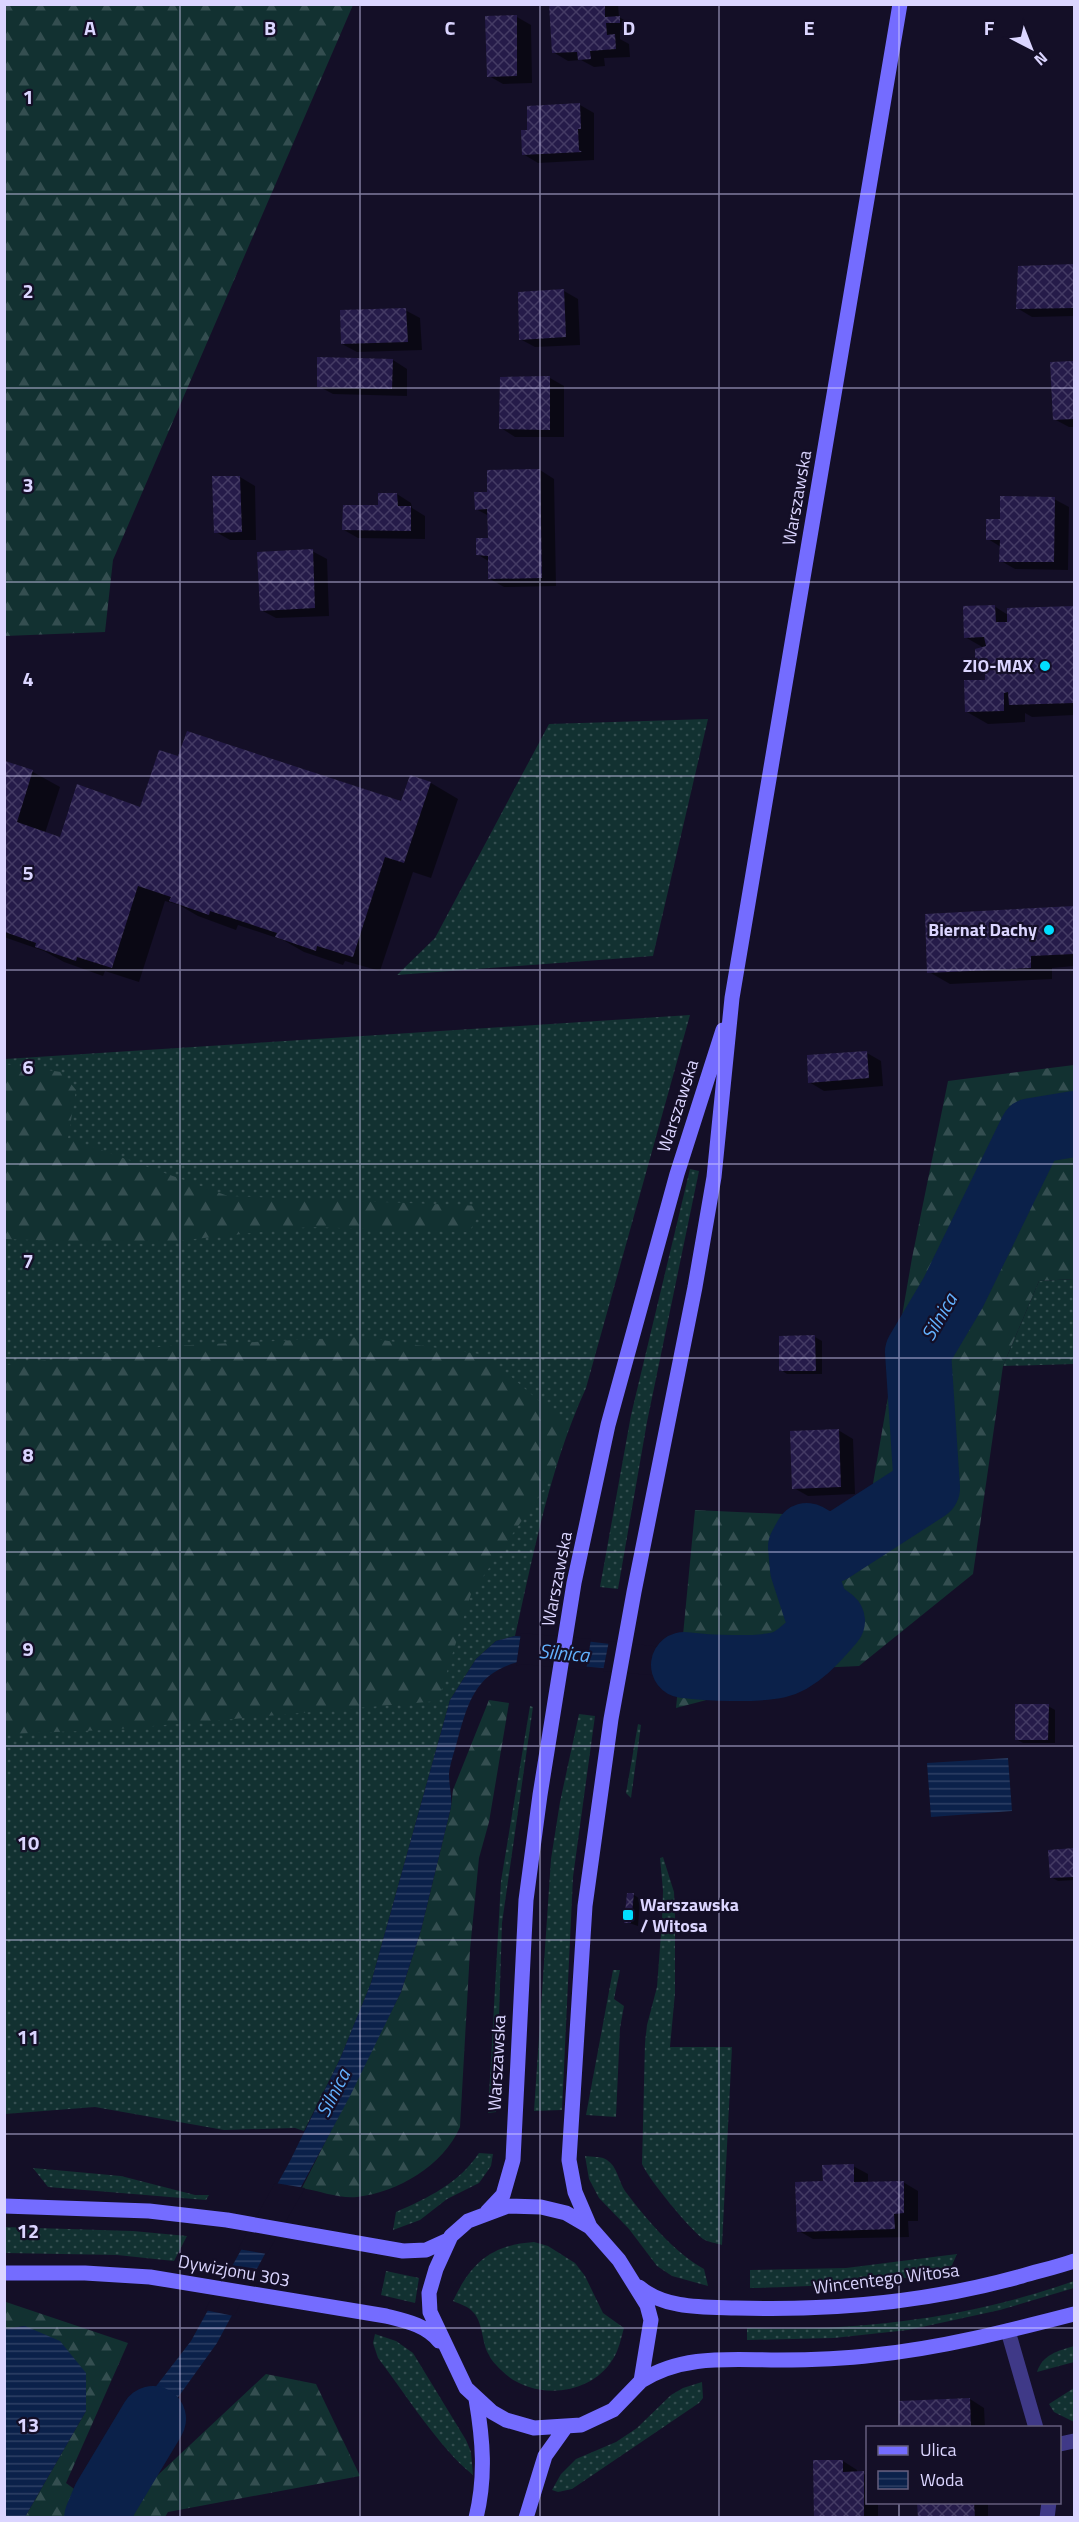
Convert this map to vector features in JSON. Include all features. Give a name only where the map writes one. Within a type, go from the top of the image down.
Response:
[{"type":"main road","name":"Warszawska","points":[[590,2227],[574,2192],[569,2160],[585,1906],[611,1719],[695,1287],[714,1177],[732,998],[900,4]]},
{"type":"main road","name":"Warszawska","points":[[488,2212],[503,2195],[513,2160],[526,1900],[574,1583],[608,1425],[677,1174],[732,998]]},
{"type":"main road","points":[[4,2206],[149,2211],[227,2220],[403,2251],[426,2250],[448,2240],[468,2221],[508,2206],[541,2207],[566,2213],[590,2227],[606,2242],[647,2306],[651,2320],[641,2381]]},
{"type":"main road","points":[[448,2240],[429,2293],[430,2312],[445,2348],[466,2388],[476,2399],[507,2420],[534,2428],[565,2428],[598,2419],[626,2398],[641,2381],[665,2368],[687,2362],[872,2356],[944,2345],[1074,2314]]},
{"type":"main road","name":"Wincentego Witosa","points":[[632,2282],[652,2297],[674,2303],[712,2307],[806,2309],[882,2303],[972,2289],[1074,2261]]},
{"type":"main road","name":"Dywizjonu 303","points":[[4,2272],[85,2272],[150,2277],[270,2298],[348,2308],[414,2323],[433,2333],[445,2348]]},
{"type":"main road","points":[[476,2399],[482,2433],[483,2464],[482,2486],[476,2517]]},
{"type":"main road","points":[[526,2517],[545,2456],[565,2428]]},
{"type":"street","points":[[1008,2331],[1036,2426]]},
{"type":"green space","points":[[4,5],[353,5],[113,560],[105,632],[5,636]]},
{"type":"green space","points":[[708,719],[653,956],[397,975],[435,938],[549,724]]},
{"type":"green space","points":[[690,1015],[586,1388],[562,1448],[553,1479],[536,1541],[515,1636],[496,1641],[476,1659],[450,1700],[371,1983],[340,2059],[304,2131],[295,2128],[224,2130],[95,2107],[5,2114],[5,1059]]},
{"type":"green space","points":[[5,1064],[61,1072],[76,1090],[68,1138],[228,1196],[484,1206],[469,1232],[309,1227],[147,1244],[5,1239]]},
{"type":"green space","points":[[1074,1065],[1074,1279],[1039,1281],[1003,1366],[973,1574],[859,1666],[817,1668],[791,1678],[676,1708],[695,1510],[867,1518],[912,1258],[948,1081]]},
{"type":"green space","points":[[690,1169],[699,1171],[647,1422],[618,1589],[600,1587],[631,1415]]},
{"type":"green space","points":[[1074,1279],[1074,1364],[1003,1366],[1039,1281]]},
{"type":"green space","points":[[361,1337],[486,1355],[569,1427],[552,1477],[471,1594],[438,1701],[107,1730],[5,1734],[5,1365],[168,1346]]},
{"type":"green space","points":[[489,1700],[509,1703],[489,1822],[479,1858],[470,1950],[460,2127],[452,2141],[431,2165],[418,2175],[388,2189],[351,2197],[302,2188],[401,1992],[421,1930],[451,1807],[453,1790]]},
{"type":"green space","points":[[530,1706],[533,1707],[502,1923],[496,2112],[488,2113],[501,1881]]},
{"type":"green space","points":[[579,1714],[595,1716],[573,1877],[562,2110],[534,2111],[551,1859],[560,1802]]},
{"type":"green space","points":[[638,1724],[641,1725],[631,1798],[626,1793]]},
{"type":"green space","points":[[663,1857],[674,1892],[675,1916],[675,1993],[670,2047],[732,2047],[722,2245],[703,2239],[679,2215],[642,2164],[645,2043],[647,2025],[657,1987],[663,1891],[660,1858]]},
{"type":"green space","points":[[613,1970],[620,1970],[614,1999],[624,2006],[620,2028],[616,2117],[586,2115]]},
{"type":"green space","points":[[479,2153],[493,2154],[491,2166],[479,2183],[447,2199],[420,2220],[393,2230],[396,2212],[442,2189],[462,2173]]},
{"type":"green space","points":[[585,2156],[602,2158],[610,2163],[616,2170],[625,2191],[652,2224],[682,2254],[704,2269],[708,2286],[672,2276],[657,2266],[629,2229],[599,2198],[589,2179]]},
{"type":"green space","points":[[33,2168],[121,2176],[195,2195],[209,2195],[206,2200],[48,2187]]},
{"type":"green space","points":[[4,2227],[133,2231],[187,2236],[174,2261],[117,2255],[5,2253]]},
{"type":"green space","points":[[534,2242],[548,2246],[575,2263],[585,2276],[603,2313],[624,2328],[615,2355],[603,2372],[575,2387],[544,2390],[528,2387],[513,2380],[494,2363],[486,2350],[477,2317],[467,2307],[453,2301],[467,2276],[484,2258],[506,2247]]},
{"type":"green space","points":[[957,2254],[949,2272],[850,2283],[750,2288],[750,2270],[846,2268]]},
{"type":"green space","points":[[386,2271],[419,2278],[415,2303],[381,2295]]},
{"type":"green space","points":[[1074,2281],[1074,2288],[1000,2310],[908,2330],[834,2338],[747,2340],[747,2328],[830,2328],[913,2320],[994,2305]]},
{"type":"green space","points":[[6,2302],[128,2343],[66,2483],[113,2517],[25,2517],[86,2411],[25,2326],[5,2329]]},
{"type":"green space","points":[[375,2334],[396,2341],[413,2353],[466,2440],[471,2452],[473,2475],[460,2464],[435,2435],[378,2358],[373,2343]]},
{"type":"green space","points":[[1074,2346],[1074,2362],[1037,2372],[1047,2357]]},
{"type":"green space","points":[[266,2374],[316,2384],[360,2476],[168,2512],[165,2517],[113,2517]]},
{"type":"green space","points":[[702,2382],[703,2398],[699,2403],[572,2489],[558,2492],[552,2490],[561,2474],[576,2459],[616,2442],[637,2428],[671,2395],[683,2388]]},
{"type":"green space","points":[[1074,2388],[1074,2422],[1054,2412],[1049,2404]]},
{"type":"water","points":[[515,1636],[576,1640],[705,1655],[775,1650],[774,1673],[717,1678],[522,1661],[507,1666],[485,1679],[471,1699],[466,1711],[450,1765],[451,1807],[421,1930],[401,1992],[350,2096],[217,2343],[92,2517],[63,2518],[83,2481],[191,2341],[290,2161],[340,2059],[371,1983],[450,1700],[476,1659],[496,1641]]},
{"type":"water","points":[[1008,1758],[1012,1811],[931,1817],[927,1763]]},
{"type":"water","points":[[25,2326],[60,2341],[86,2373],[86,2411],[25,2517],[5,2517],[5,2329]]},
{"type":"pier","points":[[521,1633],[591,1639],[586,1670],[522,1664],[516,1666]]},
{"type":"pier","points":[[609,1641],[679,1649],[674,1677],[603,1671]]},
{"type":"pier","points":[[275,2183],[305,2188],[267,2254],[238,2249]]},
{"type":"pier","points":[[230,2265],[259,2269],[234,2316],[205,2310]]},
{"type":"building","points":[[549,4],[605,4],[605,17],[620,16],[620,23],[606,23],[607,35],[615,34],[616,49],[590,51],[591,59],[578,60],[577,52],[552,53]]},
{"type":"building","points":[[517,15],[517,76],[487,77],[485,16]]},
{"type":"building","points":[[580,103],[581,129],[578,129],[579,150],[582,152],[522,155],[521,130],[527,130],[527,106]]},
{"type":"building","points":[[1074,264],[1074,308],[1016,309],[1018,266]]},
{"type":"building","points":[[564,289],[566,337],[519,340],[518,292]]},
{"type":"building","points":[[406,308],[408,342],[341,344],[340,310]]},
{"type":"building","points":[[317,357],[393,359],[392,389],[317,387]]},
{"type":"building","points":[[1074,361],[1074,419],[1053,420],[1050,362]]},
{"type":"building","points":[[550,376],[550,430],[499,429],[500,377]]},
{"type":"building","points":[[540,469],[542,578],[488,579],[488,556],[476,555],[476,538],[488,538],[487,509],[475,510],[474,492],[487,492],[487,470]]},
{"type":"building","points":[[212,476],[240,476],[242,532],[214,533]]},
{"type":"building","points":[[378,493],[397,493],[398,506],[411,506],[411,531],[342,530],[343,505],[378,505]]},
{"type":"building","points":[[1000,496],[1055,497],[1054,562],[999,562],[1000,540],[986,540],[986,519],[1000,519]]},
{"type":"building","points":[[313,549],[315,608],[260,611],[257,552]]},
{"type":"building","points":[[995,605],[996,622],[1007,622],[1007,608],[1074,606],[1074,703],[1009,705],[1008,692],[1004,693],[1004,711],[965,712],[964,680],[985,680],[985,669],[975,666],[975,649],[986,646],[984,637],[964,638],[963,606]]},
{"type":"building","points":[[187,731],[401,801],[410,775],[431,782],[404,863],[385,857],[353,957],[317,946],[316,951],[275,937],[277,933],[210,911],[209,915],[169,901],[171,897],[138,886],[112,968],[77,957],[76,961],[35,947],[36,943],[5,932],[5,761],[33,770],[17,822],[60,837],[77,784],[140,807],[159,750],[178,756]]},
{"type":"building","points":[[1074,906],[1074,954],[1031,956],[1031,968],[927,973],[925,914]]},
{"type":"building","points":[[867,1051],[869,1078],[808,1083],[807,1055]]},
{"type":"building","points":[[815,1335],[816,1371],[779,1371],[779,1336]]},
{"type":"building","points":[[839,1429],[841,1487],[792,1489],[790,1431]]},
{"type":"building","points":[[1015,1704],[1049,1704],[1048,1740],[1015,1740]]},
{"type":"building","points":[[1074,1848],[1074,1877],[1050,1878],[1048,1850]]},
{"type":"building","points":[[627,1893],[634,1893],[631,1923],[624,1923]]},
{"type":"building","points":[[854,2164],[854,2182],[904,2181],[904,2213],[894,2214],[895,2229],[797,2232],[795,2182],[823,2181],[822,2165]]},
{"type":"building","points":[[970,2398],[971,2426],[900,2426],[899,2401]]},
{"type":"building","points":[[813,2460],[843,2460],[843,2472],[864,2471],[864,2518],[814,2518]]},
{"type":"building","points":[[917,2504],[974,2504],[975,2518],[918,2518]]},
{"type":"waterway","name":"Silnica","points":[[684,1665],[731,1668],[778,1665],[801,1653],[832,1621],[816,1609],[803,1569],[801,1547],[807,1536],[831,1550],[927,1488],[918,1352],[953,1293],[1032,1131],[1074,1124]]},
{"type":"waterway","name":"Silnica","points":[[97,2518],[105,2499],[153,2419]]},
{"type":"place","name":"ZIO-MAX","points":[[1045,666]]},
{"type":"place","name":"Biernat Dachy","points":[[1049,930]]},
{"type":"place","name":"Warszawska / Witosa","points":[[628,1915]]}]
